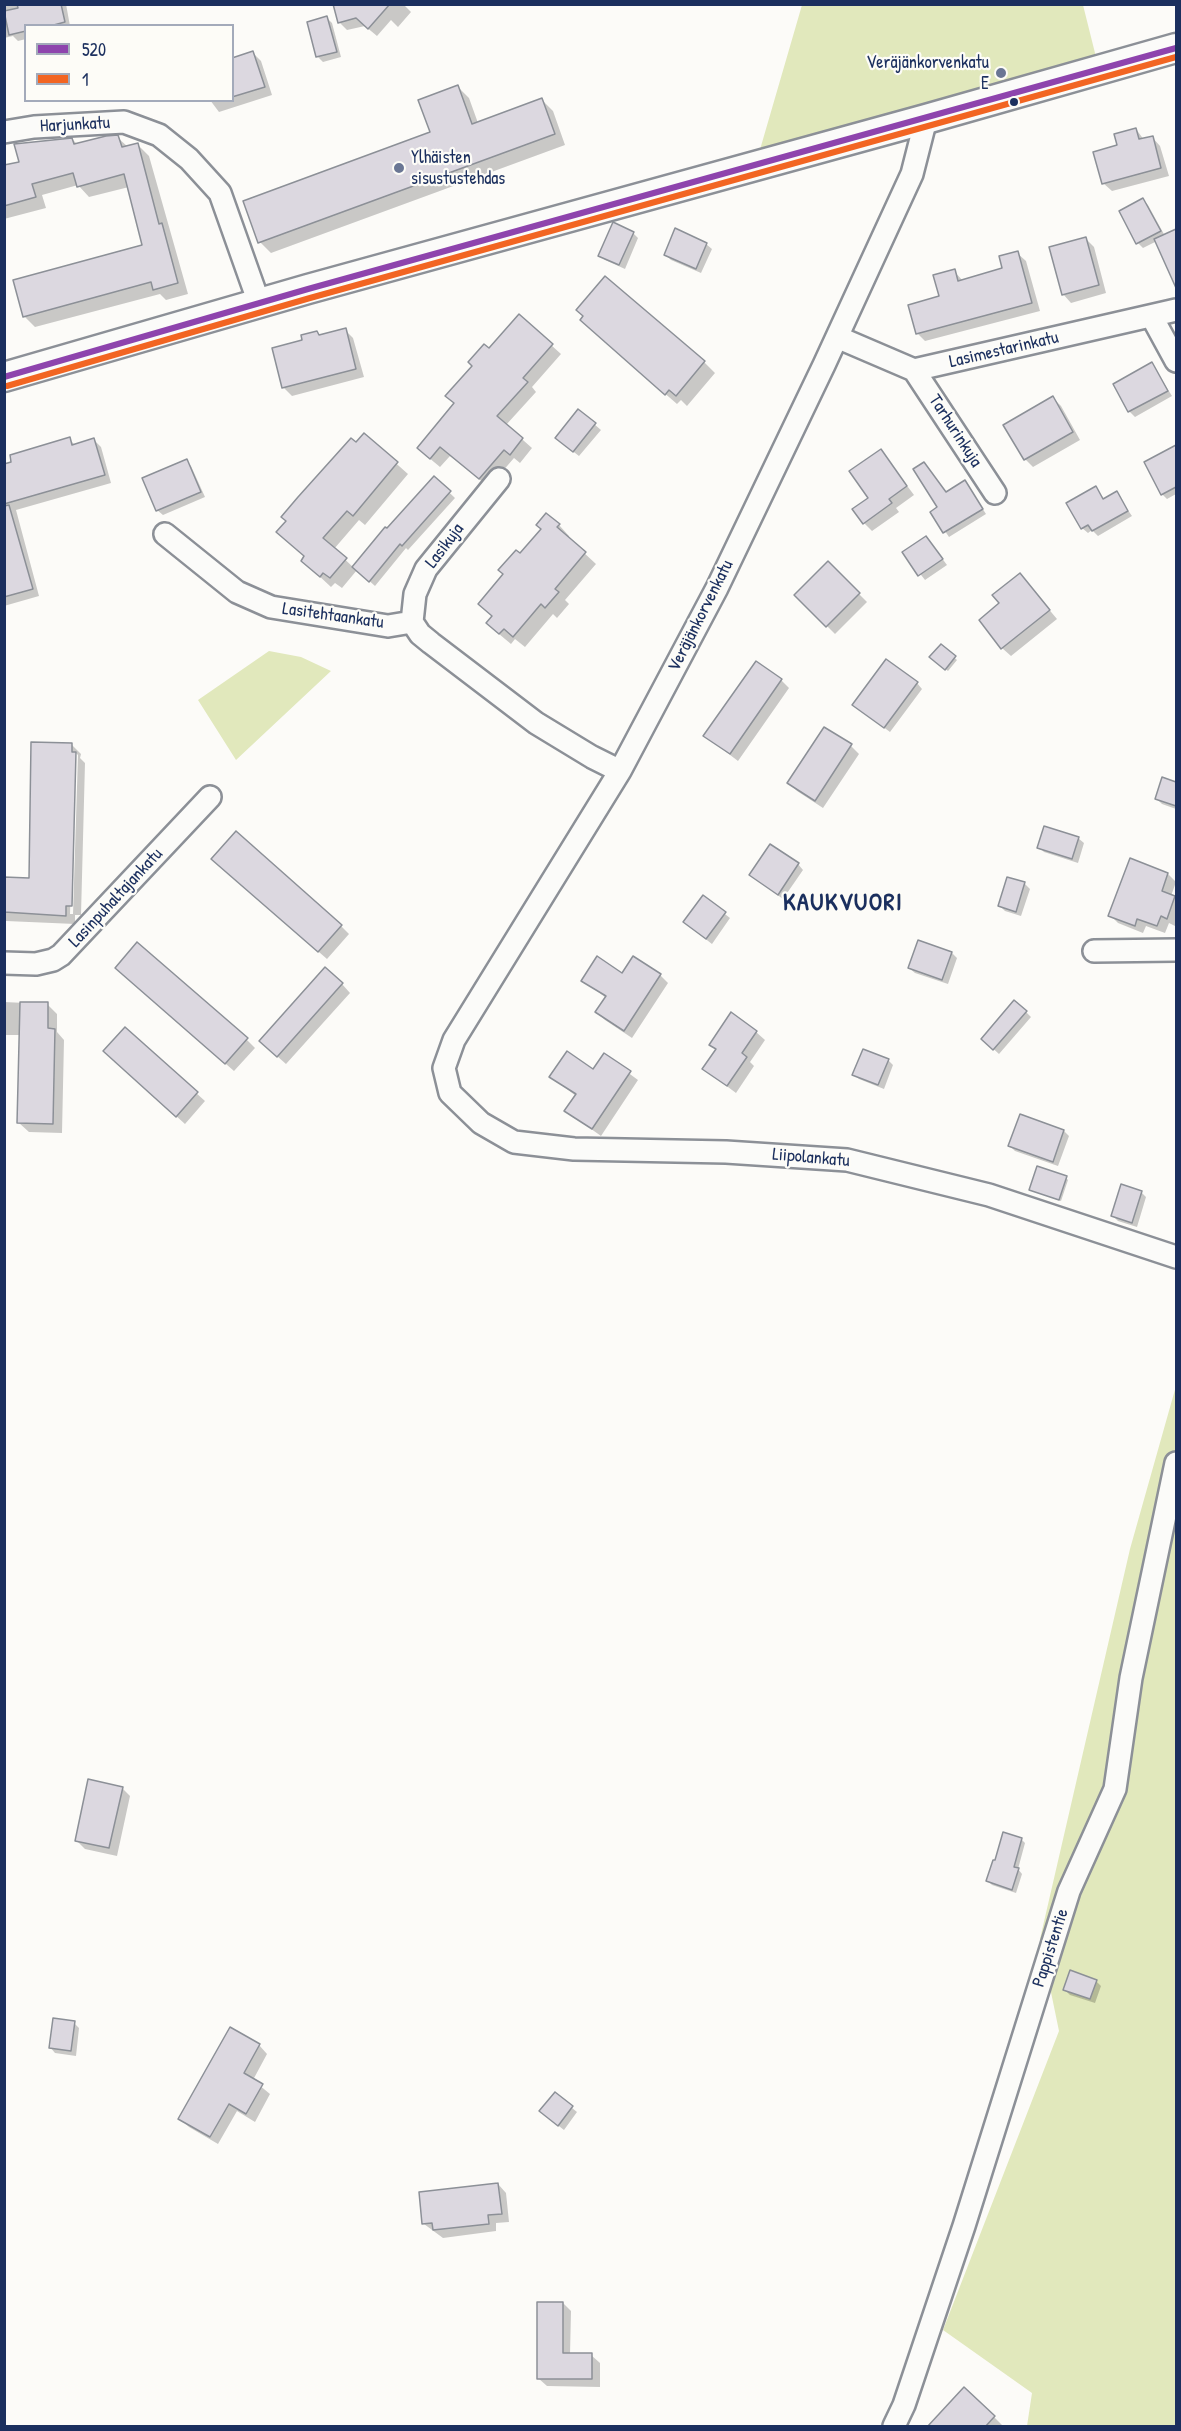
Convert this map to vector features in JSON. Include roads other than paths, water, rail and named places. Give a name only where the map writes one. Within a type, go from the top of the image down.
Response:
[{"type":"street","points":[[6,370],[259,303],[1176,48]]},
{"type":"street","name":"Veräjänkorvenkatu","points":[[450,1093],[444,1068],[454,1040],[620,771],[717,588],[912,174],[926,119]]},
{"type":"street","name":"Harjunkatu","points":[[4,132],[34,127],[124,122],[159,135],[189,159],[220,193],[259,303]]},
{"type":"street","name":"Lasimestarinkatu","points":[[914,370],[1176,310]]},
{"type":"street","points":[[1152,317],[1176,361]]},
{"type":"street","points":[[837,337],[914,370]]},
{"type":"street","name":"Tarhurinkuja","points":[[914,370],[995,493]]},
{"type":"street","name":"Lasikuja","points":[[412,622],[415,594],[426,569],[499,478]]},
{"type":"street","name":"Lasitehtaankatu","points":[[165,534],[237,592],[271,607],[388,626],[412,622]]},
{"type":"street","points":[[412,622],[420,634],[431,643],[536,723],[620,771]]},
{"type":"street","name":"Lasinpuhaltajankatu","points":[[4,963],[36,964],[61,956],[210,797]]},
{"type":"street","points":[[1094,951],[1176,950]]},
{"type":"street","name":"Liipolankatu","points":[[450,1093],[481,1123],[514,1142],[574,1149],[726,1152],[847,1160],[990,1195],[1176,1257]]},
{"type":"street","name":"Pappistentie","points":[[894,2427],[904,2405],[964,2226],[1069,1891],[1115,1789],[1131,1678],[1176,1463]]},
{"type":"place","name":"Veräjänkorvenkatu E","points":[[1001,73]]},
{"type":"place","name":"Ylhäisten sisustustehdas","points":[[399,168]]},
{"type":"district","name":"KAUKVUORI","points":[[843,904]]}]
